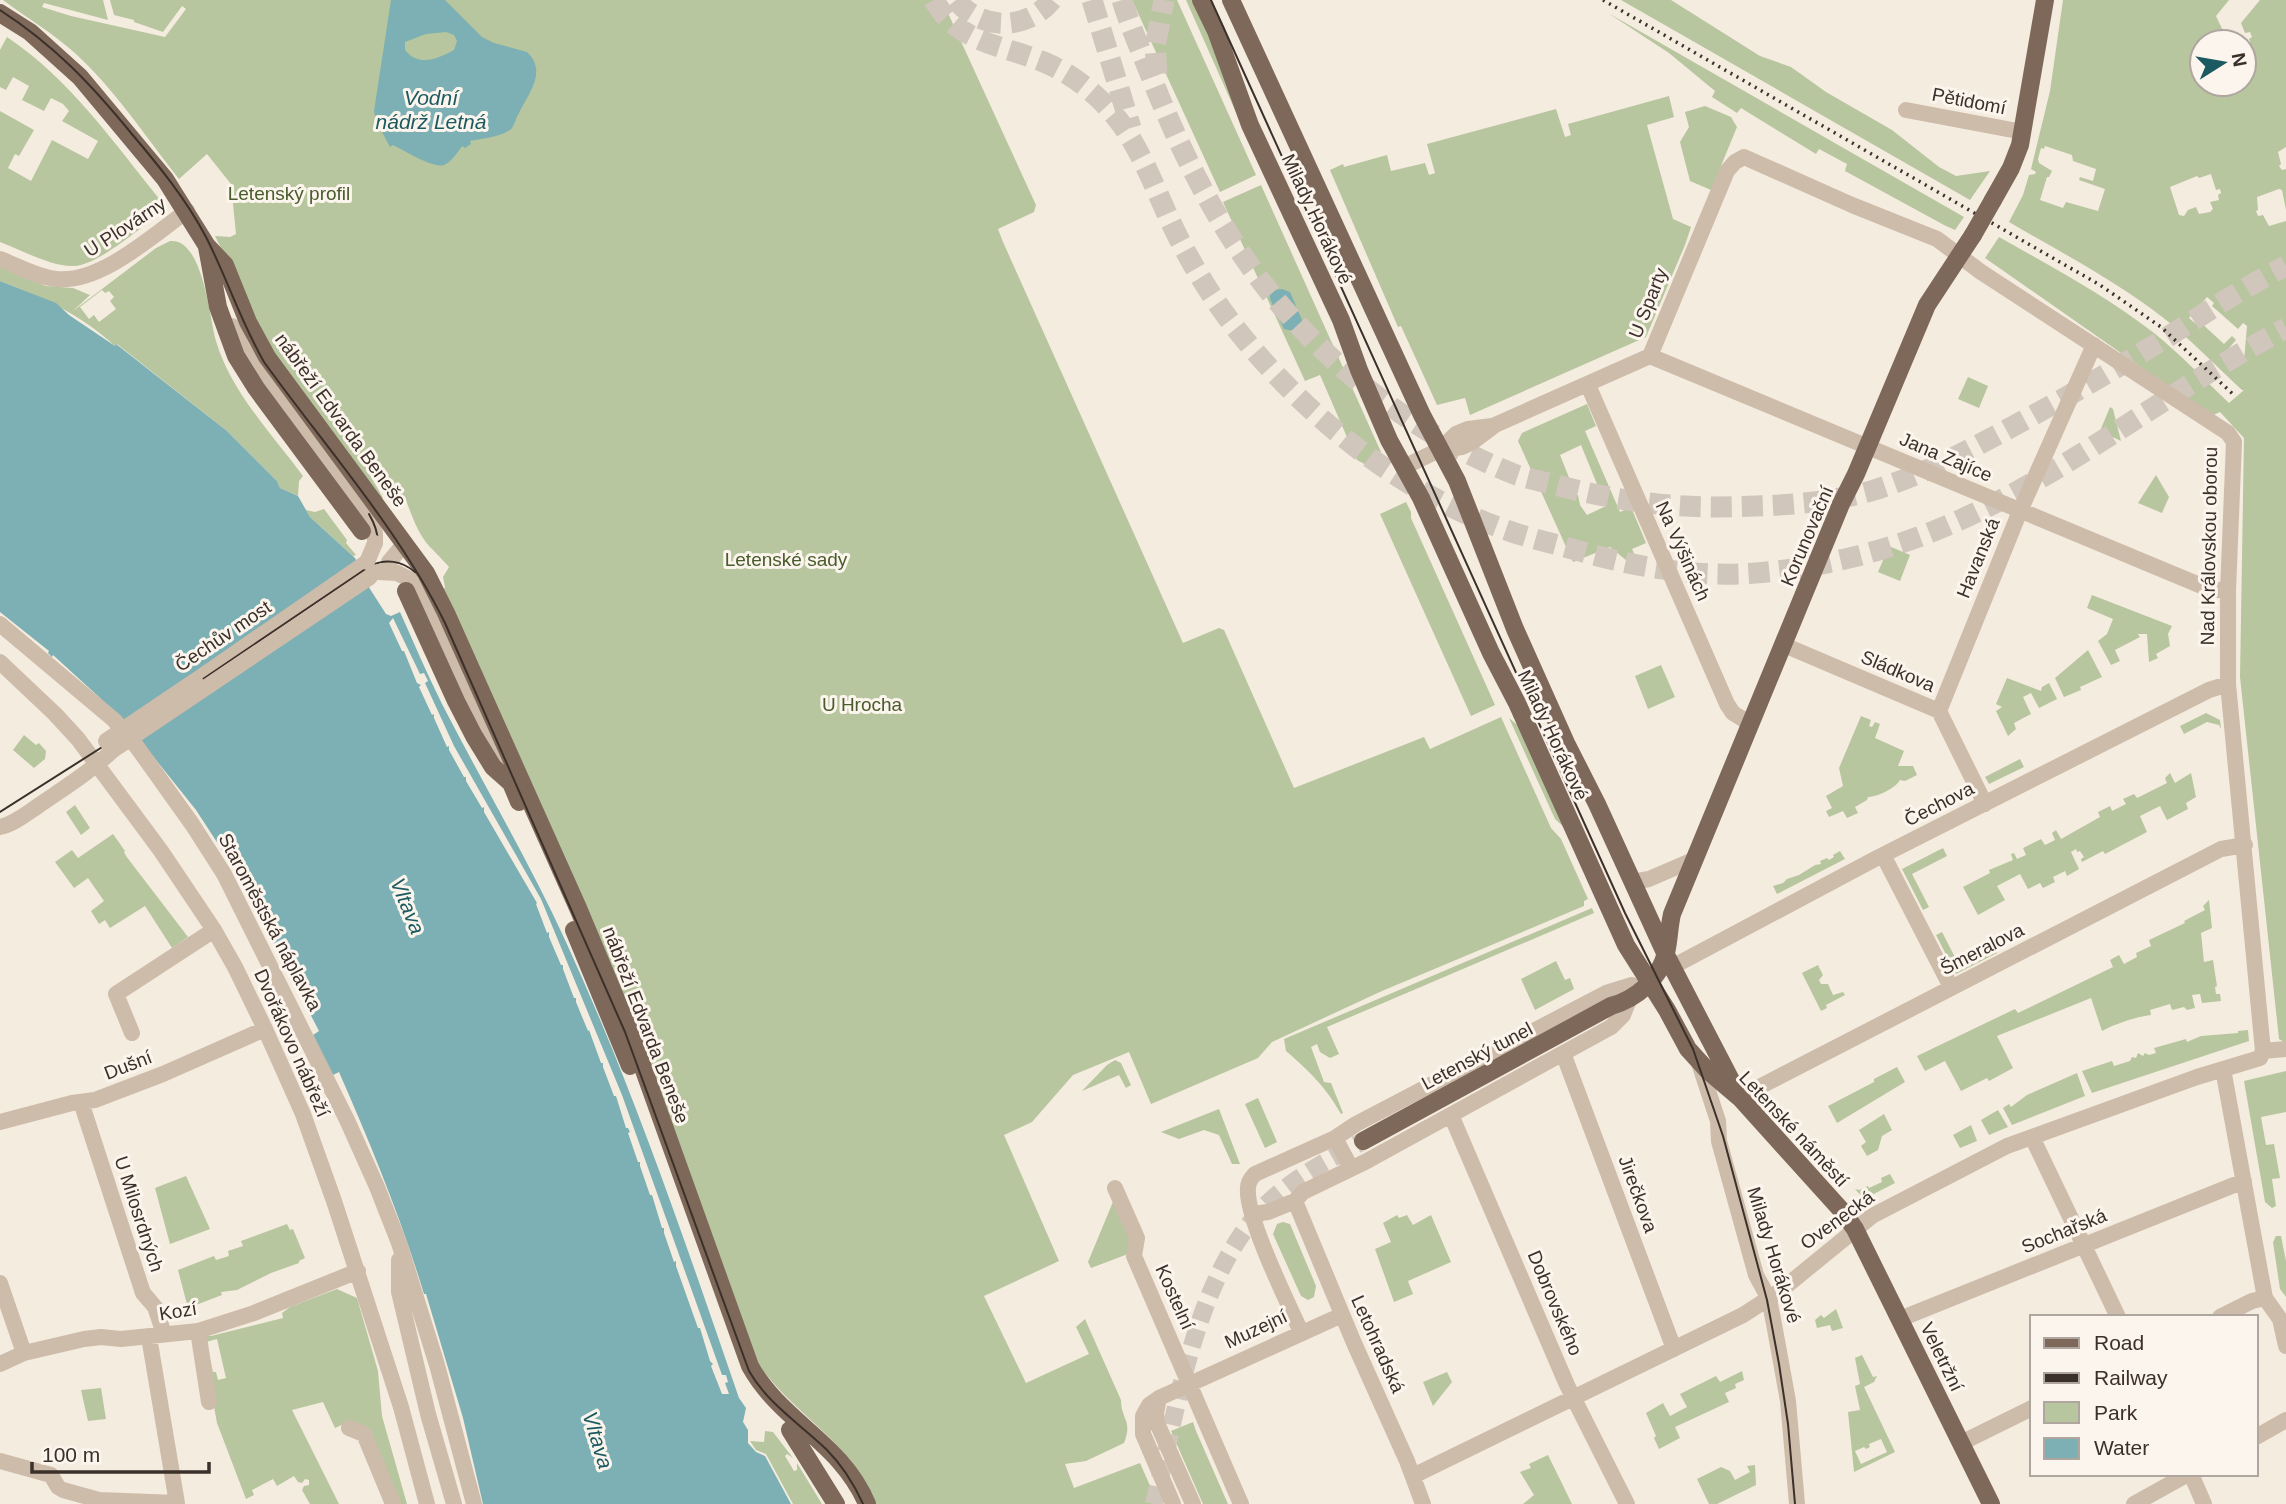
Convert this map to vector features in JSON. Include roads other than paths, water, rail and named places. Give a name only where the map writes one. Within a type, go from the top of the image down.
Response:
[{"type":"main road","name":"Milady Horákové","points":[[1201,0],[1216,31],[1250,125],[1341,320],[1385,431],[1421,498],[1491,653],[1547,766],[1620,934],[1637,989],[1698,1060]]},
{"type":"main road","name":"Milady Horákové","points":[[1231,0],[1439,450],[1457,481],[1539,686],[1669,961],[1741,1099]]},
{"type":"main road","name":"Korunovační","points":[[1637,989],[1669,961],[1672,914],[1693,860],[1927,305],[1973,235],[2011,168],[2023,132],[2045,0]]},
{"type":"main road","name":"nábřeží Edvarda Beneše","points":[[0,13],[30,32],[80,77],[141,148],[187,211],[207,246],[225,265],[248,322],[267,357],[426,573],[578,908],[632,1037],[750,1366],[769,1394],[844,1464],[867,1504]]},
{"type":"main road","name":"nábřeží Edvarda Beneše","points":[[207,246],[222,318],[244,369],[379,557]]},
{"type":"main road","name":"nábřeží Edvarda Beneše","points":[[406,591],[474,736],[495,770],[511,783],[563,901],[628,1062],[738,1366],[755,1394],[790,1430],[828,1463],[854,1504]]},
{"type":"main road","name":"Letenský tunel","points":[[1360,1133],[1611,1006],[1637,989]]},
{"type":"main road","name":"Letenské náměstí","points":[[1698,1060],[1741,1099],[1855,1229]]},
{"type":"main road","name":"Veletržní","points":[[1855,1229],[1991,1504]]},
{"type":"main road","points":[[790,1430],[836,1504]]},
{"type":"street","name":"Pětidomí","points":[[1906,110],[2023,132]]},
{"type":"street","name":"U Sparty","points":[[1404,467],[1439,450],[1456,434],[1468,429],[1495,425],[1650,356],[1727,171],[1735,162],[1745,158]]},
{"type":"street","name":"Nad Královskou oborou","points":[[1745,158],[1937,239],[2231,436],[2234,442],[2228,591],[2228,684],[2263,1051]]},
{"type":"street","name":"U Plovárny","points":[[0,259],[41,275],[63,279],[86,276],[103,270],[187,211]]},
{"type":"street","name":"Havanská","points":[[1940,712],[2020,511],[2094,345]]},
{"type":"street","name":"Jana Zajíce","points":[[1650,356],[2209,589],[2228,591]]},
{"type":"street","name":"Na Výšinách","points":[[1588,384],[1727,705],[1733,713],[1751,724]]},
{"type":"street","points":[[379,557],[405,543]]},
{"type":"street","name":"Čechův most","points":[[0,827],[13,822],[109,746],[379,557]]},
{"type":"street","name":"nábřeží Edvarda Beneše","points":[[379,557],[413,581],[425,596],[511,783]]},
{"type":"street","name":"Staroměstská náplavka","points":[[0,624],[114,720],[137,747],[202,839],[229,884],[359,1145],[399,1243],[454,1424],[474,1504]]},
{"type":"street","name":"Sládkova","points":[[1784,645],[1940,712],[1985,804]]},
{"type":"street","name":"Dvořákovo nábřeží","points":[[0,662],[55,714],[161,851],[214,930],[265,1029],[303,1114],[358,1271],[409,1435],[427,1504]]},
{"type":"street","name":"Čechova","points":[[1669,961],[2209,690],[2228,684]]},
{"type":"street","name":"Šmeralova","points":[[1741,1099],[1951,987],[2221,849],[2245,845]]},
{"type":"street","points":[[1883,855],[1951,987]]},
{"type":"street","points":[[1632,882],[1693,860]]},
{"type":"street","points":[[132,1033],[116,995],[214,930]]},
{"type":"street","points":[[1253,1214],[1268,1212],[1295,1202],[1303,1192],[1611,1027],[1623,1015],[1637,989]]},
{"type":"street","points":[[1301,1332],[1253,1214],[1248,1189],[1255,1174],[1335,1138],[1360,1133],[1606,993],[1637,989]]},
{"type":"street","name":"Dušní","points":[[0,1122],[81,1102],[150,1080],[265,1029]]},
{"type":"street","points":[[2263,1051],[2286,1049]]},
{"type":"street","name":"Ovenecká","points":[[1413,1476],[1743,1315],[1769,1299],[1872,1216],[2007,1146],[2260,1058],[2263,1051]]},
{"type":"street","name":"Jirečkova","points":[[1563,1053],[1674,1349]]},
{"type":"street","name":"Milady Horákové","points":[[1698,1060],[1718,1122],[1718,1141],[1756,1275],[1769,1299],[1788,1401],[1797,1504]]},
{"type":"street","points":[[2223,1069],[2265,1298],[2280,1319],[2286,1346]]},
{"type":"street","name":"U Milosrdných","points":[[81,1102],[143,1293],[155,1307],[160,1411],[178,1503]]},
{"type":"street","name":"Dobrovského","points":[[1451,1115],[1574,1398],[1627,1504]]},
{"type":"street","points":[[2032,1136],[2117,1315]]},
{"type":"street","points":[[1335,1138],[1350,1168]]},
{"type":"street","name":"Sochařská","points":[[1900,1319],[2244,1181]]},
{"type":"street","name":"Kostelní","points":[[1115,1188],[1137,1238],[1133,1256],[1241,1504]]},
{"type":"street","name":"Letohradská","points":[[1295,1202],[1423,1504]]},
{"type":"street","name":"Staroměstská náplavka","points":[[399,1243],[399,1292],[432,1429],[454,1504]]},
{"type":"street","name":"Kozí","points":[[0,1364],[24,1353],[84,1339],[198,1331],[254,1313],[358,1271]]},
{"type":"street","points":[[0,1283],[24,1353]]},
{"type":"street","points":[[2224,1315],[2252,1301],[2265,1298]]},
{"type":"street","name":"Muzejní","points":[[1189,1384],[1342,1315]]},
{"type":"street","points":[[198,1331],[209,1402]]},
{"type":"street","points":[[1173,1504],[1142,1428],[1146,1410],[1159,1398],[1189,1384]]},
{"type":"street","points":[[1159,1398],[1157,1423],[1192,1504]]},
{"type":"street","points":[[1961,1443],[2030,1409]]},
{"type":"street","points":[[2258,1436],[2286,1420]]},
{"type":"street","points":[[349,1428],[364,1434],[393,1504]]},
{"type":"street","points":[[409,1435],[432,1429]]},
{"type":"street","points":[[0,1461],[51,1475],[62,1490],[99,1500],[178,1503]]},
{"type":"street","points":[[2134,1504],[2186,1476]]},
{"type":"street","points":[[2191,1476],[2204,1504]]},
{"type":"water","name":"Vodní nádrž Letná","points":[[391,0],[445,0],[482,37],[527,52],[536,67],[531,91],[512,128],[498,136],[470,141],[471,144],[465,148],[462,146],[444,165],[426,162],[393,145],[390,147],[376,121],[374,111]],"holes":[[[446,32],[454,35],[457,41],[454,50],[436,58],[416,59],[405,50],[405,42],[426,34]]]},
{"type":"water","name":"Vltava","points":[[0,281],[56,303],[69,315],[115,346],[116,344],[227,431],[277,481],[280,488],[298,496],[310,517],[355,558],[386,614],[391,616],[400,612],[442,704],[537,882],[591,998],[658,1168],[739,1398],[746,1408],[743,1422],[748,1430],[748,1443],[756,1452],[765,1456],[791,1504],[483,1504],[463,1418],[426,1294],[385,1182],[339,1072],[333,1075],[313,1035],[319,1031],[239,876],[196,810],[144,745],[99,697],[53,655],[52,657],[49,651],[0,612]]},
{"type":"water","points":[[1275,290],[1290,292],[1302,320],[1301,328],[1294,331],[1284,329],[1270,299]]},
{"type":"tunnel","points":[[934,0],[944,15],[969,35],[1057,68],[1078,81],[1106,106],[1122,125],[1138,152],[1178,237],[1218,304],[1273,372],[1334,429],[1401,478],[1474,517],[1520,535],[1616,560],[1699,573],[1740,574],[1839,560],[1911,540],[2026,487],[2198,379],[2286,328]]},
{"type":"tunnel","points":[[956,0],[978,17],[1004,23],[1030,17],[1052,0]]},
{"type":"tunnel","points":[[1092,0],[1131,128]]},
{"type":"tunnel","points":[[1122,0],[1163,105],[1203,190],[1235,245],[1272,295],[1297,323],[1323,350],[1382,400],[1446,442],[1514,474],[1576,490],[1656,504],[1717,507],[1814,502],[1852,496],[1891,485],[1965,452],[2019,423],[2286,266]]},
{"type":"tunnel","points":[[1157,74],[1155,47],[1164,0]]},
{"type":"tunnel","points":[[1154,1504],[1191,1349],[1219,1274],[1238,1240],[1261,1210],[1284,1189],[1363,1141]]},
{"type":"tram line","points":[[1211,0],[1625,913],[1693,1049],[1723,1136],[1767,1300],[1788,1424],[1795,1504]]},
{"type":"tram line","points":[[0,10],[55,51],[86,82],[172,183],[206,237],[264,362],[383,521],[426,588],[445,623],[625,1032],[749,1371],[765,1394],[832,1455],[856,1489],[863,1504]]},
{"type":"tram line","points":[[366,568],[375,555],[378,542],[376,528],[369,514]]},
{"type":"tram line","points":[[0,812],[107,744],[370,566],[394,562],[415,572]]},
{"type":"railway","points":[[1603,0],[2100,285],[2161,327],[2235,396]]},
{"type":"park label","name":"Letenský profil","points":[[289,193]]},
{"type":"park label","name":"Letenské sady","points":[[786,559]]},
{"type":"park label","name":"U Hrocha","points":[[862,704]]}]
